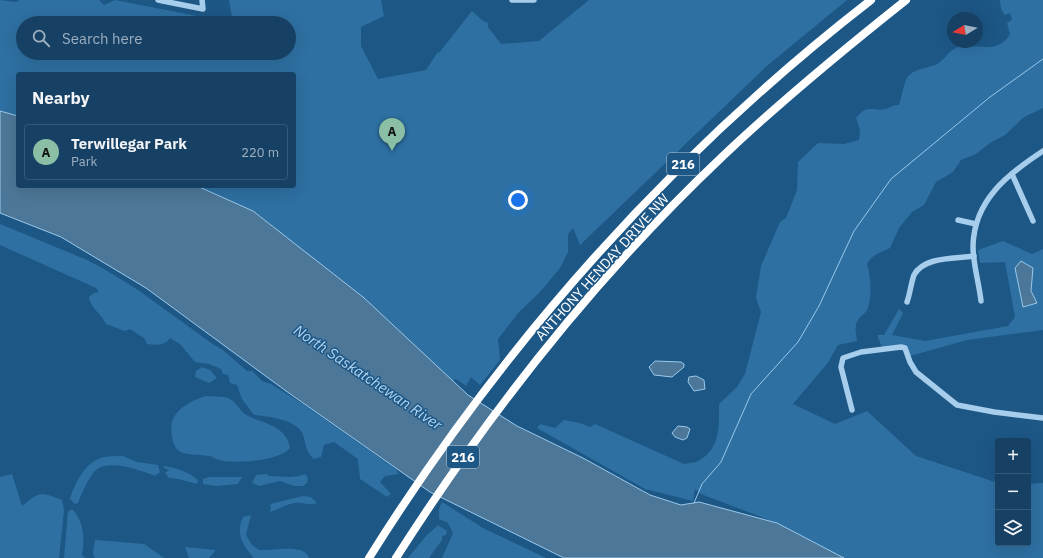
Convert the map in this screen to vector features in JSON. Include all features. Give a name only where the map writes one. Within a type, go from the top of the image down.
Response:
[{"type":"highway","name":"ANTHONY HENDAY DRIVE NW","points":[[369,558],[444,445],[516,349],[556,300],[626,222],[700,147],[811,47],[871,0]]},
{"type":"highway","name":"ANTHONY HENDAY DRIVE NW","points":[[397,557],[464,456],[535,362],[605,279],[722,157],[798,88],[906,0]]},
{"type":"street","points":[[158,0],[203,9],[202,0]]},
{"type":"street","points":[[512,0],[534,0]]},
{"type":"street","points":[[981,301],[974,256],[976,224],[985,202],[1012,174],[1043,151]]},
{"type":"street","points":[[1012,174],[1032,221]]},
{"type":"street","points":[[958,220],[976,224]]},
{"type":"street","points":[[907,302],[914,277],[923,265],[932,262],[974,256]]},
{"type":"street","points":[[852,410],[841,367],[842,360],[846,356],[861,352],[897,347],[905,348],[910,362],[916,372],[957,404],[994,412],[1043,418]]},
{"type":"shaded area","points":[[0,0],[16,2],[19,0],[99,0],[104,5],[115,0],[197,16],[16,16],[16,60],[296,60],[296,16],[232,16],[229,0],[381,0],[384,16],[361,27],[361,46],[378,79],[426,70],[438,52],[439,53],[472,11],[483,21],[488,23],[488,27],[501,44],[539,41],[589,0],[847,0],[768,65],[580,245],[573,228],[568,234],[568,252],[560,268],[540,292],[519,312],[498,339],[500,360],[480,385],[471,377],[466,386],[456,379],[452,381],[363,297],[253,211],[201,188],[296,188],[296,72],[16,72],[16,115],[0,111]]},
{"type":"shaded area","points":[[1000,0],[1043,0],[1043,108],[1024,117],[1005,135],[990,143],[976,154],[961,160],[953,172],[936,182],[924,205],[912,212],[899,228],[890,248],[871,258],[867,264],[870,286],[869,303],[867,310],[859,318],[856,325],[857,341],[838,345],[827,364],[793,404],[835,424],[867,411],[916,456],[995,482],[995,546],[1031,546],[1031,484],[1043,483],[1043,558],[844,558],[777,523],[701,494],[695,489],[693,501],[645,489],[537,428],[540,424],[555,428],[564,420],[580,423],[590,427],[595,424],[684,464],[696,462],[704,457],[710,451],[717,437],[719,404],[737,387],[745,374],[761,312],[756,298],[761,266],[780,222],[786,218],[797,190],[798,162],[818,143],[844,144],[859,140],[860,130],[856,118],[860,113],[867,109],[881,110],[899,105],[909,75],[937,64],[956,48],[992,47],[1005,41],[1010,34],[1007,23],[1012,20],[1010,13],[1005,15],[1001,9]]},
{"type":"shaded area","points":[[0,224],[87,260],[138,290],[223,350],[247,371],[252,371],[262,381],[271,384],[303,404],[397,470],[398,474],[385,476],[380,482],[391,494],[387,497],[360,479],[358,459],[334,442],[324,445],[321,457],[314,459],[308,451],[300,430],[289,422],[267,416],[254,415],[242,399],[237,385],[230,383],[228,375],[223,374],[221,369],[209,364],[195,362],[180,344],[170,338],[163,344],[147,344],[144,338],[130,329],[125,331],[106,324],[90,301],[89,297],[94,293],[99,292],[96,288],[0,245]]},
{"type":"shaded area","points":[[1003,241],[1032,254],[1043,249],[1043,330],[967,340],[910,356],[907,347],[882,347],[877,335],[884,335],[899,309],[903,313],[892,335],[925,341],[1008,326],[1015,317],[1005,262],[980,263],[978,250]]},
{"type":"shaded area","points":[[202,367],[210,370],[217,378],[209,383],[195,377],[196,371]]},
{"type":"shaded area","points":[[206,396],[230,399],[246,415],[280,430],[288,441],[290,448],[277,456],[267,459],[235,462],[219,460],[210,456],[181,452],[177,449],[173,442],[171,428],[173,421],[180,410],[186,405]]},
{"type":"shaded area","points":[[123,456],[137,462],[158,465],[160,472],[155,476],[116,465],[102,467],[96,470],[91,477],[78,503],[75,504],[70,499],[78,479],[92,463],[104,457]]},
{"type":"shaded area","points":[[163,466],[190,474],[198,480],[197,484],[169,478],[165,473],[169,470]]},
{"type":"shaded area","points":[[12,474],[22,506],[40,494],[49,495],[62,500],[64,510],[59,558],[0,558],[0,477]]},
{"type":"shaded area","points":[[267,474],[269,476],[288,477],[301,476],[305,474],[308,478],[307,483],[303,486],[294,486],[280,481],[259,486],[252,483],[256,475]]},
{"type":"shaded area","points":[[209,477],[242,477],[238,484],[217,486],[203,484],[203,479]]},
{"type":"shaded area","points":[[303,496],[311,497],[317,503],[293,503],[269,512],[271,509],[270,505],[274,503]]},
{"type":"shaded area","points":[[442,502],[483,528],[546,558],[442,558],[453,533],[448,523],[439,519],[439,509]]},
{"type":"shaded area","points":[[72,509],[79,519],[83,530],[82,555],[85,558],[64,558],[68,512]]},
{"type":"shaded area","points":[[251,515],[246,535],[252,545],[259,550],[295,549],[306,553],[309,558],[254,558],[241,539],[240,534],[243,517]]},
{"type":"shaded area","points":[[438,525],[447,531],[446,535],[442,536],[442,540],[429,558],[408,558],[426,536]]},
{"type":"shaded area","points":[[95,540],[144,544],[164,558],[95,558],[93,553]]},
{"type":"shaded area","points":[[185,547],[216,550],[209,558],[189,558]]},
{"type":"water","name":"North Saskatchewan River","points":[[0,111],[16,115],[16,188],[201,188],[253,211],[363,297],[468,395],[517,426],[583,458],[650,495],[681,505],[699,502],[777,523],[844,558],[564,558],[430,492],[286,391],[146,288],[61,237],[0,213]]},
{"type":"water","points":[[1021,261],[1033,268],[1031,291],[1037,303],[1023,307],[1015,268]]},
{"type":"water","points":[[655,361],[681,362],[684,364],[684,367],[672,377],[654,375],[649,367]]},
{"type":"water","points":[[696,376],[704,380],[705,389],[694,391],[688,382],[689,377]]},
{"type":"water","points":[[678,426],[687,427],[690,429],[687,438],[683,440],[675,437],[672,433]]},
{"type":"waterway","points":[[694,503],[702,484],[721,462],[751,394],[798,342],[819,306],[854,231],[891,179],[990,97],[1043,59]]},
{"type":"place","name":"Terwillegar Park","points":[[392,151]]}]
